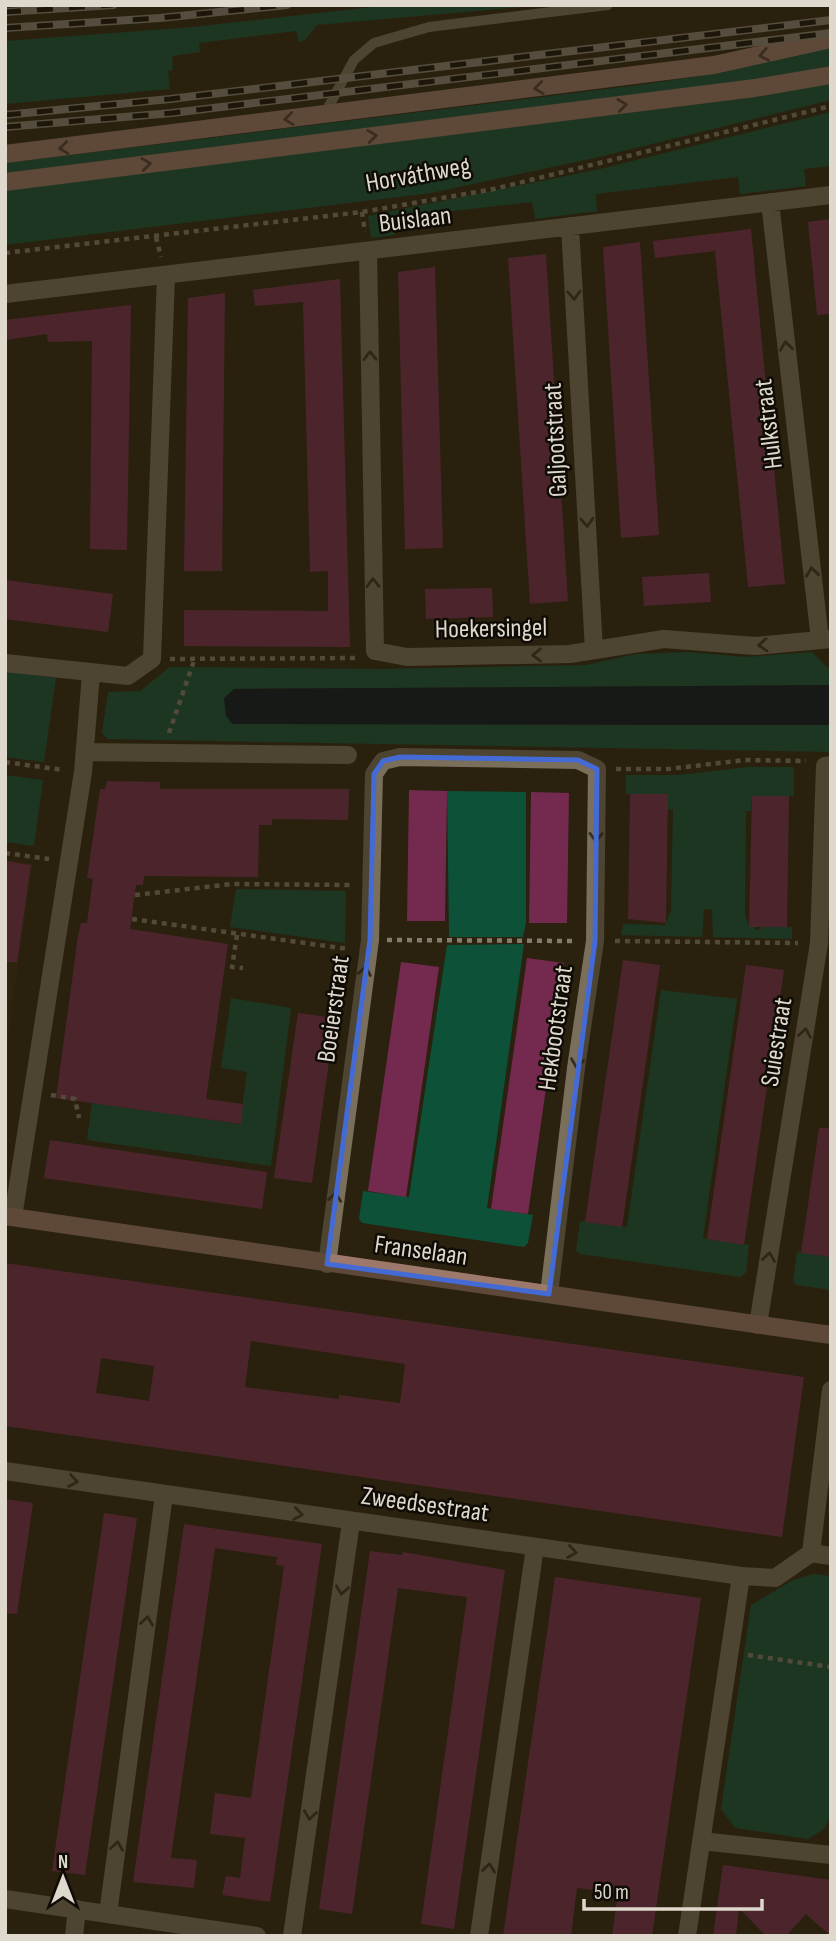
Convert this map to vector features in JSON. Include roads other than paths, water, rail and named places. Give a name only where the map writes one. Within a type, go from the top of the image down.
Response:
[{"type":"main road","points":[[5,154],[714,65],[831,39]]},
{"type":"main road","name":"Horváthweg","points":[[5,182],[755,88],[831,75]]},
{"type":"main road","name":"Franselaan","points":[[9,1217],[327,1265],[831,1335]]},
{"type":"street","name":"Buislaan","points":[[5,294],[831,195]]},
{"type":"street","name":"Hulkstraat","points":[[770,202],[825,639]]},
{"type":"street","name":"Galjootstraat","points":[[570,226],[594,650]]},
{"type":"street","name":"Hoekersingel","points":[[368,252],[375,651],[407,657],[570,654],[664,639],[755,646],[825,639]]},
{"type":"street","points":[[5,663],[128,676],[152,659],[166,276]]},
{"type":"street","points":[[9,1217],[33,1093],[83,772],[91,674]]},
{"type":"street","points":[[85,752],[348,755]]},
{"type":"street","name":"Boeierstraat","points":[[327,1265],[370,940],[374,774],[383,761],[400,757],[578,760],[597,769]]},
{"type":"street","name":"Suiestraat","points":[[758,1325],[819,943],[828,765]]},
{"type":"street","name":"Hekbootstraat","points":[[549,1294],[576,1068],[595,941],[597,769]]},
{"type":"street","points":[[831,1391],[811,1553],[831,1556]]},
{"type":"street","name":"Zweedsestraat","points":[[5,1471],[740,1576],[775,1578],[811,1553]]},
{"type":"street","points":[[108,1914],[164,1495]]},
{"type":"street","points":[[292,1936],[351,1522]]},
{"type":"street","points":[[479,1936],[534,1546]]},
{"type":"street","points":[[687,1936],[740,1576]]},
{"type":"street","points":[[701,1841],[830,1854]]},
{"type":"street","points":[[5,1899],[257,1936]]},
{"type":"street","points":[[74,1936],[77,1909]]},
{"type":"lane","points":[[324,115],[354,60],[374,43],[429,27],[608,5]]},
{"type":"water","points":[[831,685],[831,725],[233,724],[226,716],[224,698],[234,689]]},
{"type":"railway","points":[[5,12],[113,5]]},
{"type":"railway","points":[[5,28],[160,18],[287,5]]},
{"type":"railway","points":[[5,115],[170,99],[831,20]]},
{"type":"railway","points":[[5,127],[172,113],[831,33]]}]
